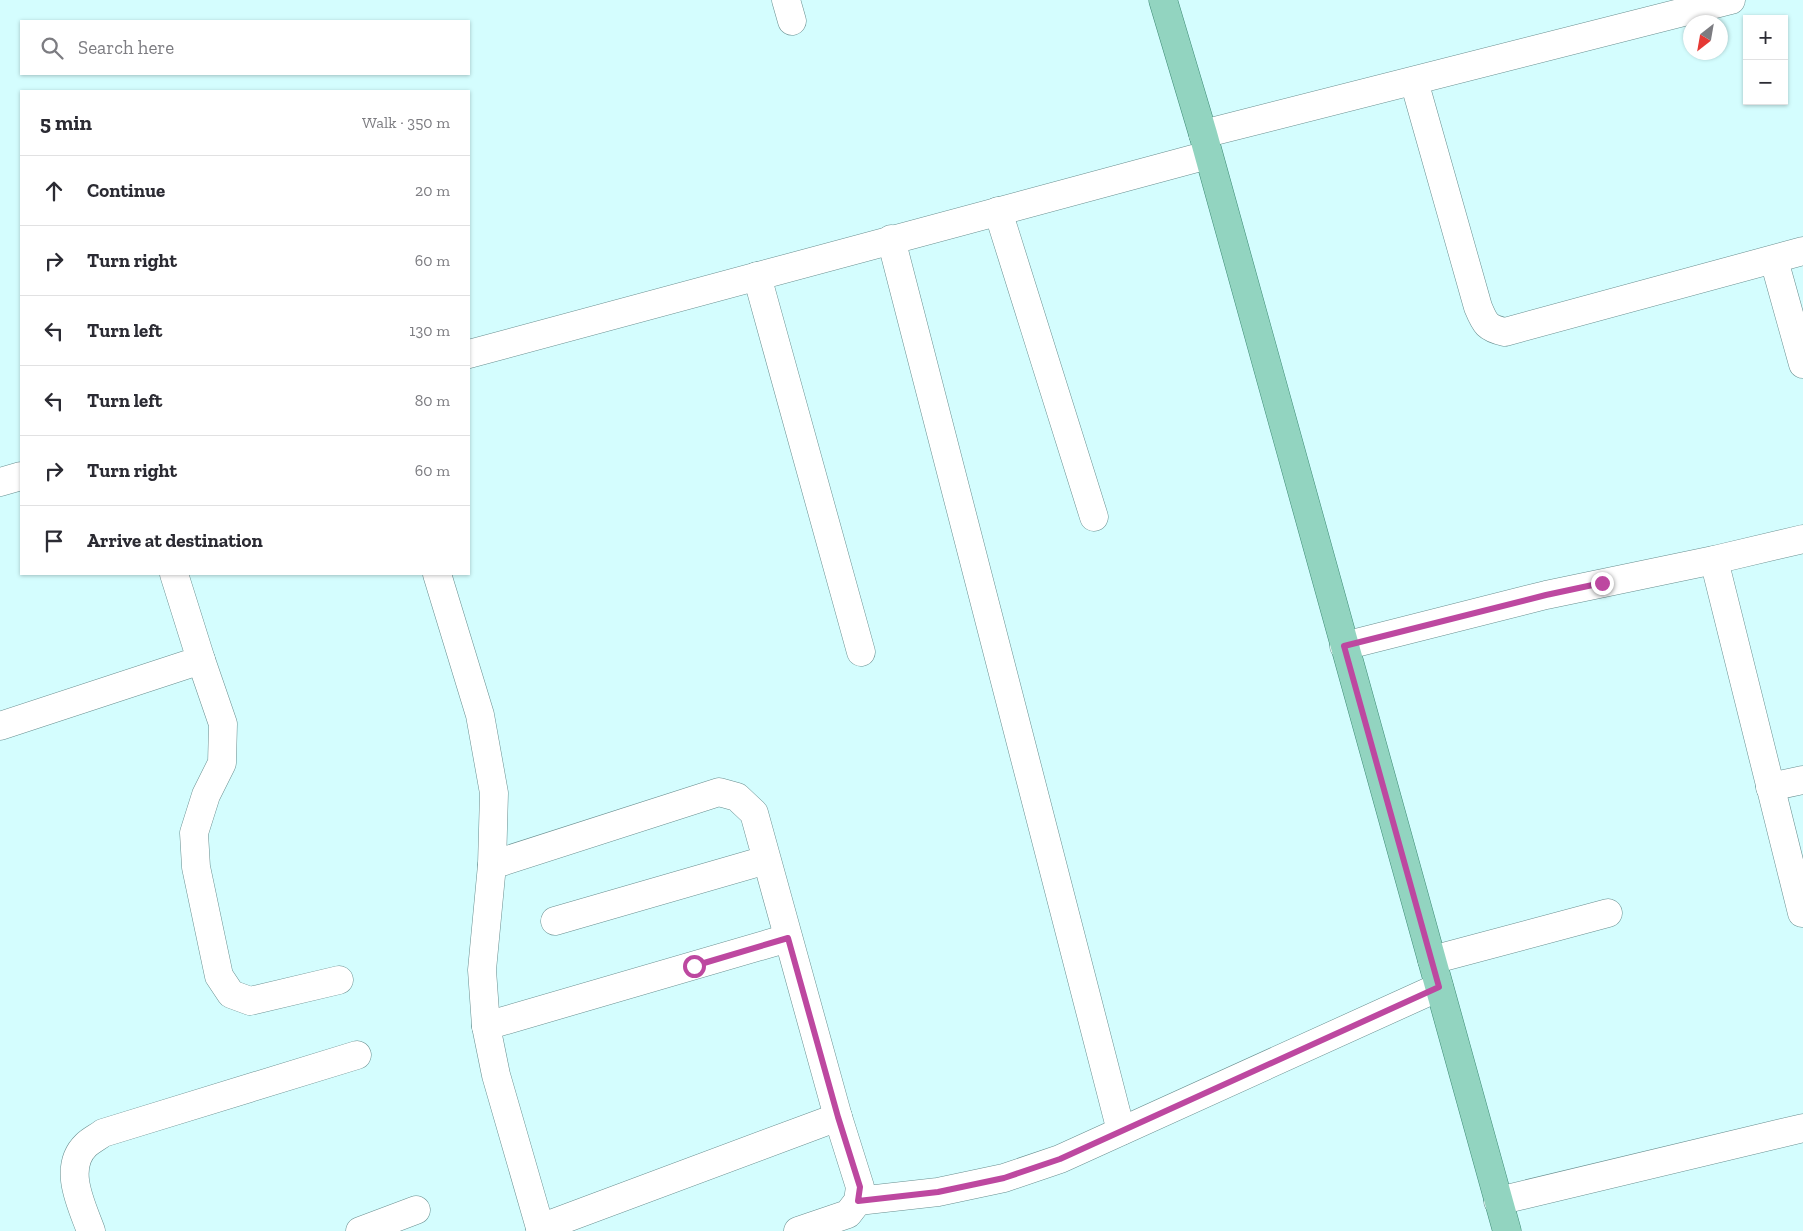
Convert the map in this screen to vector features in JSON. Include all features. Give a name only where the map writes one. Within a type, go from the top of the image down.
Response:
[{"type":"main road","points":[[1163,0],[1205,144],[1507,1231]]},
{"type":"street","points":[[470,354],[998,211],[1205,144],[1414,81],[1731,0]]},
{"type":"street","points":[[1414,81],[1478,308],[1483,320],[1491,329],[1505,332],[1803,251]]},
{"type":"street","points":[[998,211],[1094,517]]},
{"type":"street","points":[[891,239],[1120,1131]]},
{"type":"street","points":[[1774,260],[1803,364]]},
{"type":"street","points":[[757,276],[861,652]]},
{"type":"street","points":[[0,482],[20,476]]},
{"type":"street","points":[[1344,646],[1546,595],[1714,560],[1803,538]]},
{"type":"street","points":[[1714,560],[1802,913]]},
{"type":"street","points":[[174,575],[223,724],[222,763],[206,795],[194,833],[196,867],[219,976],[231,994],[250,1001],[339,980]]},
{"type":"street","points":[[437,575],[480,715],[494,793],[492,865],[482,970],[486,1026],[496,1075],[540,1230],[838,1117]]},
{"type":"street","points":[[0,726],[201,660]]},
{"type":"street","points":[[1770,787],[1803,780]]},
{"type":"street","points":[[492,865],[718,792],[737,797],[754,814],[838,1117],[860,1187],[858,1201],[848,1214],[798,1231]]},
{"type":"street","points":[[555,921],[766,860]]},
{"type":"street","points":[[1432,960],[1608,913]]},
{"type":"street","points":[[486,1026],[788,938]]},
{"type":"street","points":[[858,1201],[938,1192],[1004,1178],[1060,1159],[1439,987]]},
{"type":"street","points":[[91,1231],[75,1183],[76,1162],[85,1145],[103,1134],[357,1055]]},
{"type":"street","points":[[1498,1202],[1803,1128]]},
{"type":"street","points":[[360,1231],[416,1210]]},
{"type":"route","points":[[694,966],[788,938],[838,1117],[860,1187],[858,1201],[938,1192],[1004,1178],[1060,1159],[1439,987],[1344,646],[1546,595],[1602,583]]}]
